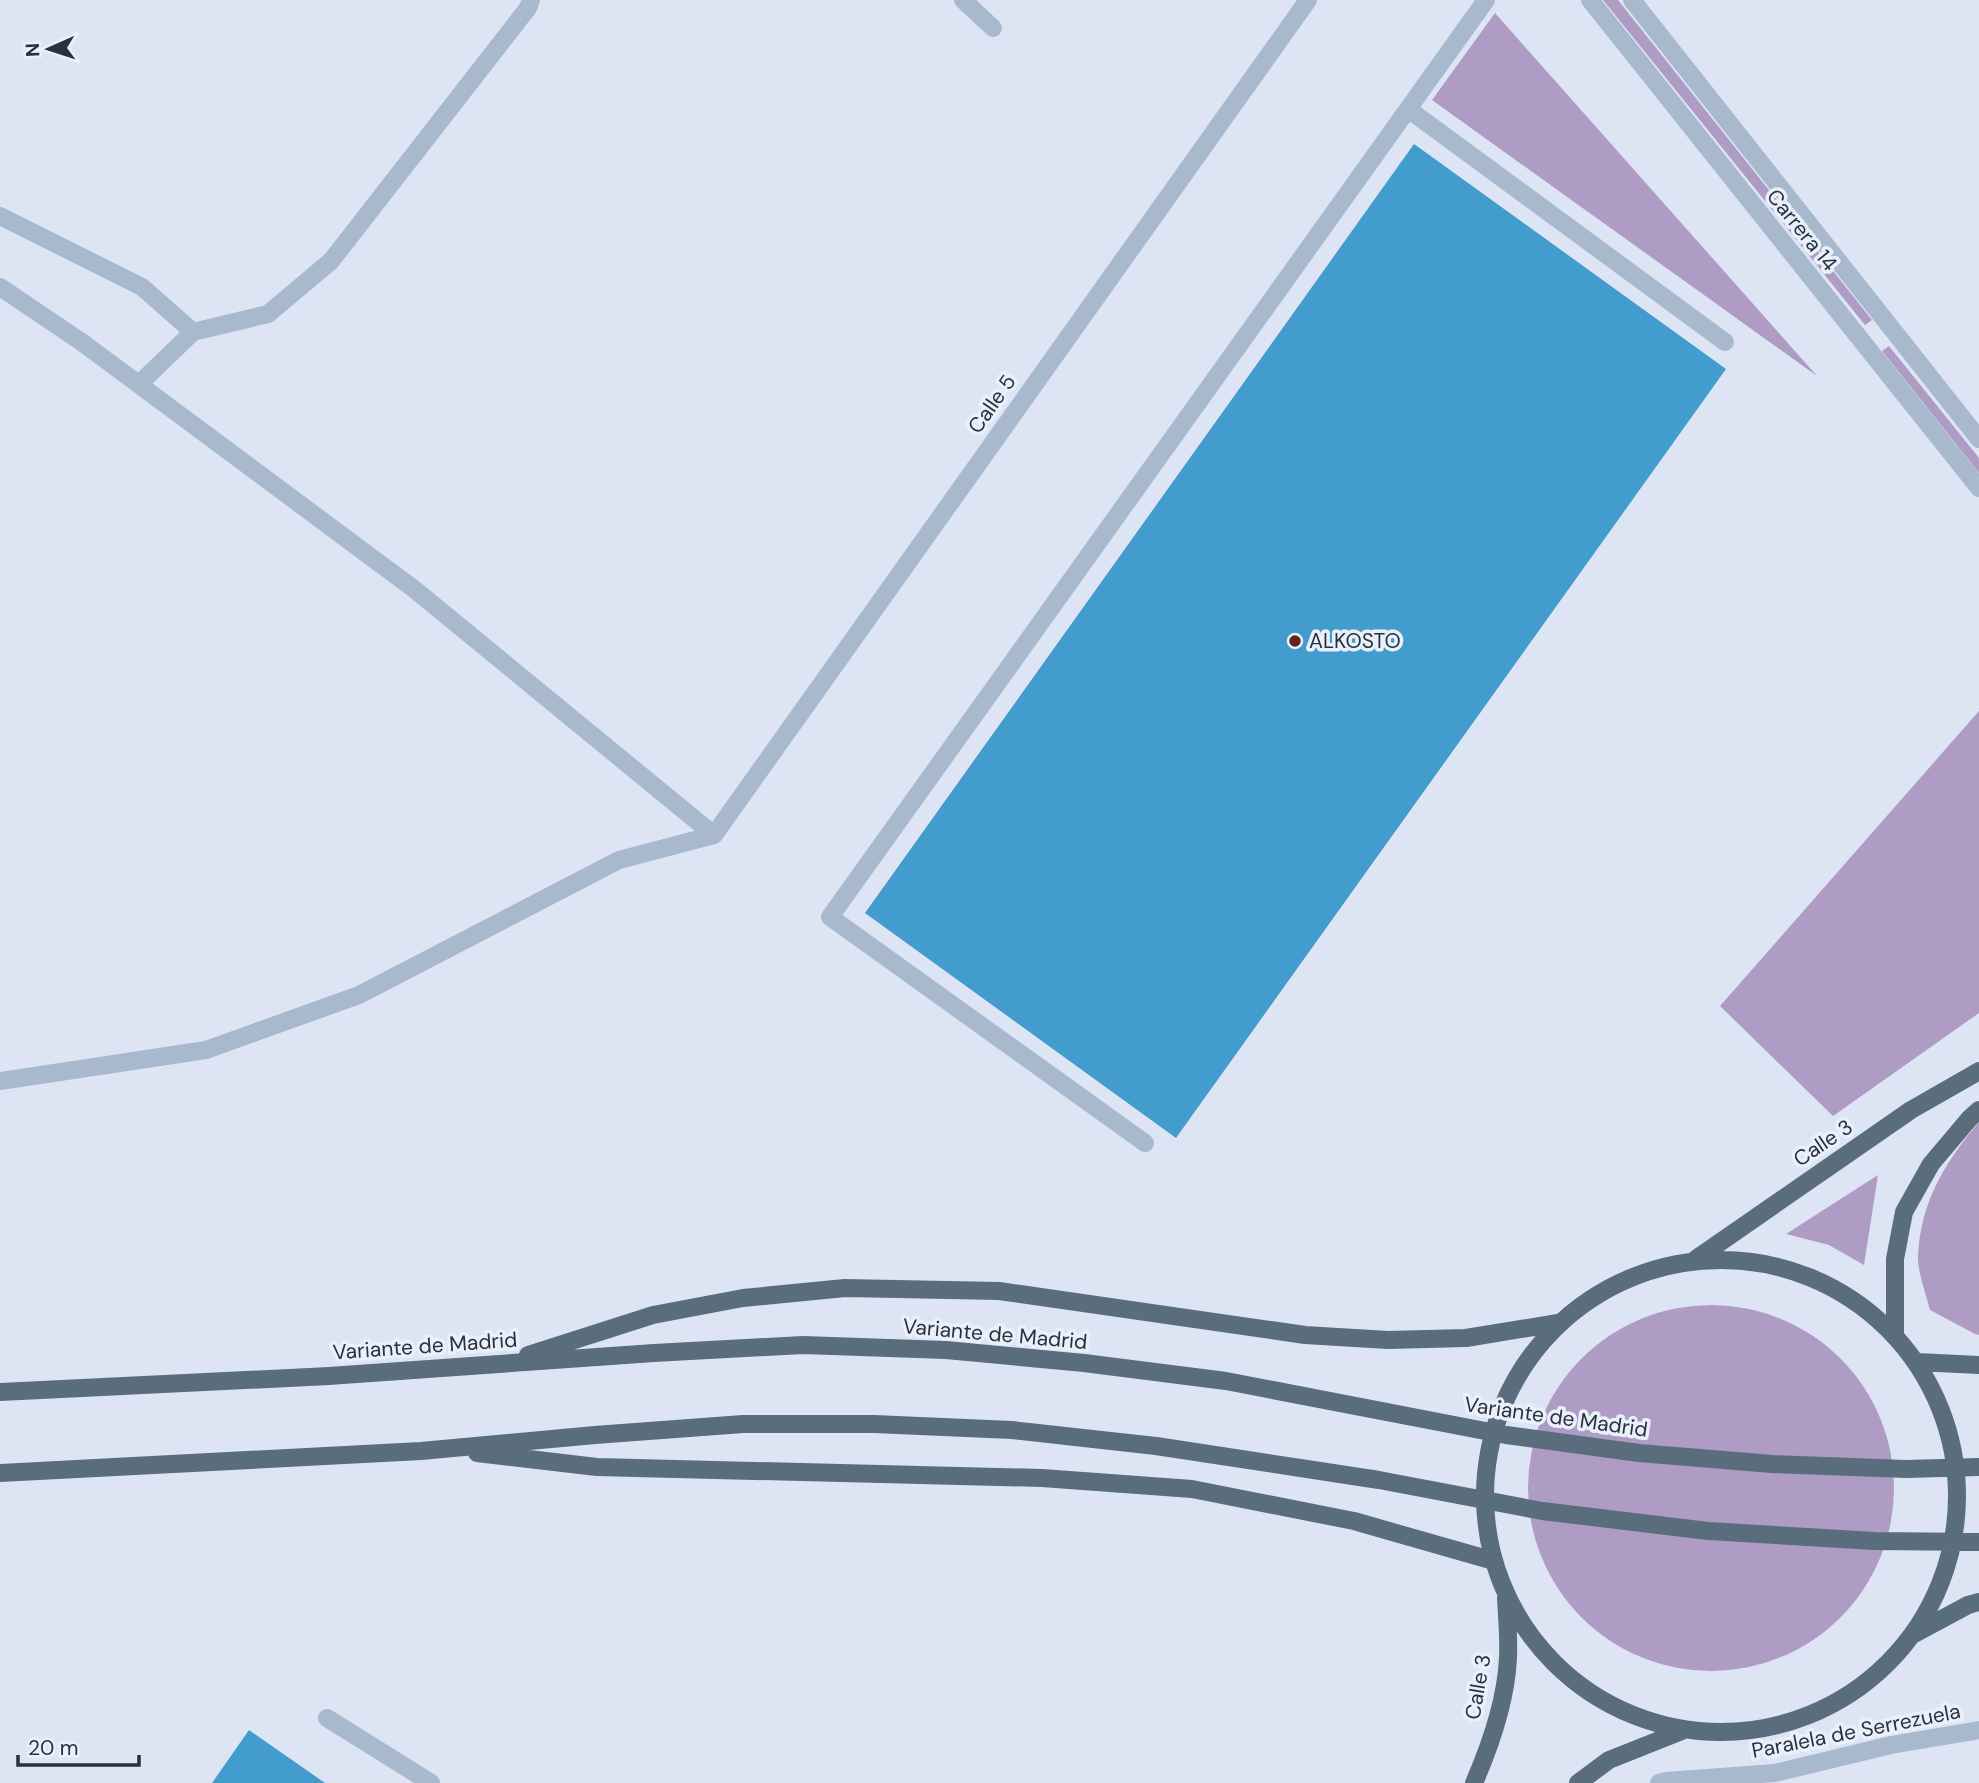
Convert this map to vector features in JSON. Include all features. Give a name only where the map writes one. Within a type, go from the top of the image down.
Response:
[{"type":"main road","name":"Calle 3","points":[[1696,1259],[1911,1110],[1979,1071]]},
{"type":"main road","points":[[1895,1334],[1895,1259],[1904,1212],[1931,1164],[1979,1110]]},
{"type":"main road","points":[[1696,1259],[1751,1259],[1804,1272],[1854,1298],[1895,1334],[1917,1362],[1948,1427],[1958,1498],[1946,1570],[1914,1634],[1888,1666],[1856,1691],[1820,1712],[1782,1726],[1732,1734],[1682,1731],[1627,1714],[1577,1685],[1536,1644],[1506,1595],[1494,1561],[1485,1490],[1497,1419],[1530,1355],[1558,1323],[1599,1291],[1646,1270],[1696,1259]]},
{"type":"main road","points":[[491,1365],[653,1315],[743,1298],[845,1288],[999,1291],[1305,1335],[1388,1340],[1466,1338],[1558,1323]]},
{"type":"main road","name":"Variante de Madrid","points":[[0,1392],[329,1376],[803,1345],[946,1350],[1084,1363],[1226,1381],[1506,1435],[1639,1453],[1772,1464],[1906,1469],[1979,1467]]},
{"type":"main road","points":[[1917,1362],[1979,1365]]},
{"type":"main road","points":[[0,1473],[421,1451],[743,1424],[874,1424],[1012,1430],[1157,1446],[1379,1480],[1542,1511],[1708,1531],[1874,1541],[1979,1542]]},
{"type":"main road","points":[[439,1449],[597,1467],[1042,1478],[1192,1489],[1354,1521],[1494,1561]]},
{"type":"main road","name":"Calle 3","points":[[1474,1783],[1500,1711],[1508,1659],[1506,1595]]},
{"type":"main road","points":[[1914,1634],[1968,1605],[1979,1602]]},
{"type":"main road","points":[[1578,1783],[1609,1760],[1682,1731]]},
{"type":"street","points":[[139,384],[193,332],[268,314],[331,261],[528,8],[531,0]]},
{"type":"street","points":[[963,0],[993,28]]},
{"type":"street","name":"Calle 5","points":[[714,835],[1308,0]]},
{"type":"street","points":[[1145,1143],[830,917],[1486,0]]},
{"type":"street","name":"Carrera 14","points":[[1590,0],[1979,488]]},
{"type":"street","name":"Carrera 14","points":[[1632,0],[1979,439]]},
{"type":"street","points":[[1408,109],[1725,342]]},
{"type":"street","points":[[0,216],[142,287],[193,332]]},
{"type":"street","points":[[0,287],[83,343],[414,589],[714,835]]},
{"type":"street","points":[[1862,342],[1888,324]]},
{"type":"street","points":[[0,1082],[206,1050],[359,995],[619,860],[714,835]]},
{"type":"street","points":[[327,1718],[431,1783]]},
{"type":"street","name":"Paralela de Serrezuela","points":[[1659,1783],[1774,1773],[1891,1745],[1979,1730]]},
{"type":"shaded area","points":[[1603,0],[1618,0],[1872,320],[1865,325]]},
{"type":"shaded area","points":[[1495,13],[1817,376],[1432,100]]},
{"type":"shaded area","points":[[1889,346],[1979,458],[1979,473],[1882,351]]},
{"type":"shaded area","points":[[1979,711],[1979,1013],[1833,1116],[1720,1006]]},
{"type":"shaded area","points":[[1979,1122],[1979,1335],[1930,1310],[1918,1257],[1924,1219],[1936,1184],[1955,1152]]},
{"type":"shaded area","points":[[1878,1175],[1864,1265],[1829,1245],[1786,1234]]},
{"type":"shaded area","points":[[1693,1305],[1729,1305],[1781,1318],[1813,1335],[1841,1358],[1864,1386],[1881,1418],[1891,1452],[1894,1488],[1891,1524],[1881,1558],[1864,1590],[1841,1618],[1813,1641],[1781,1658],[1729,1671],[1693,1671],[1658,1664],[1625,1650],[1595,1630],[1569,1604],[1549,1574],[1535,1541],[1528,1506],[1528,1470],[1535,1435],[1549,1402],[1569,1372],[1595,1346],[1625,1326],[1658,1312]]},
{"type":"building","name":"ALKOSTO","points":[[1414,144],[1726,369],[1176,1138],[865,913]]},
{"type":"building","points":[[249,1730],[325,1783],[212,1783]]},
{"type":"place","name":"ALKOSTO","points":[[1295,641]]}]
